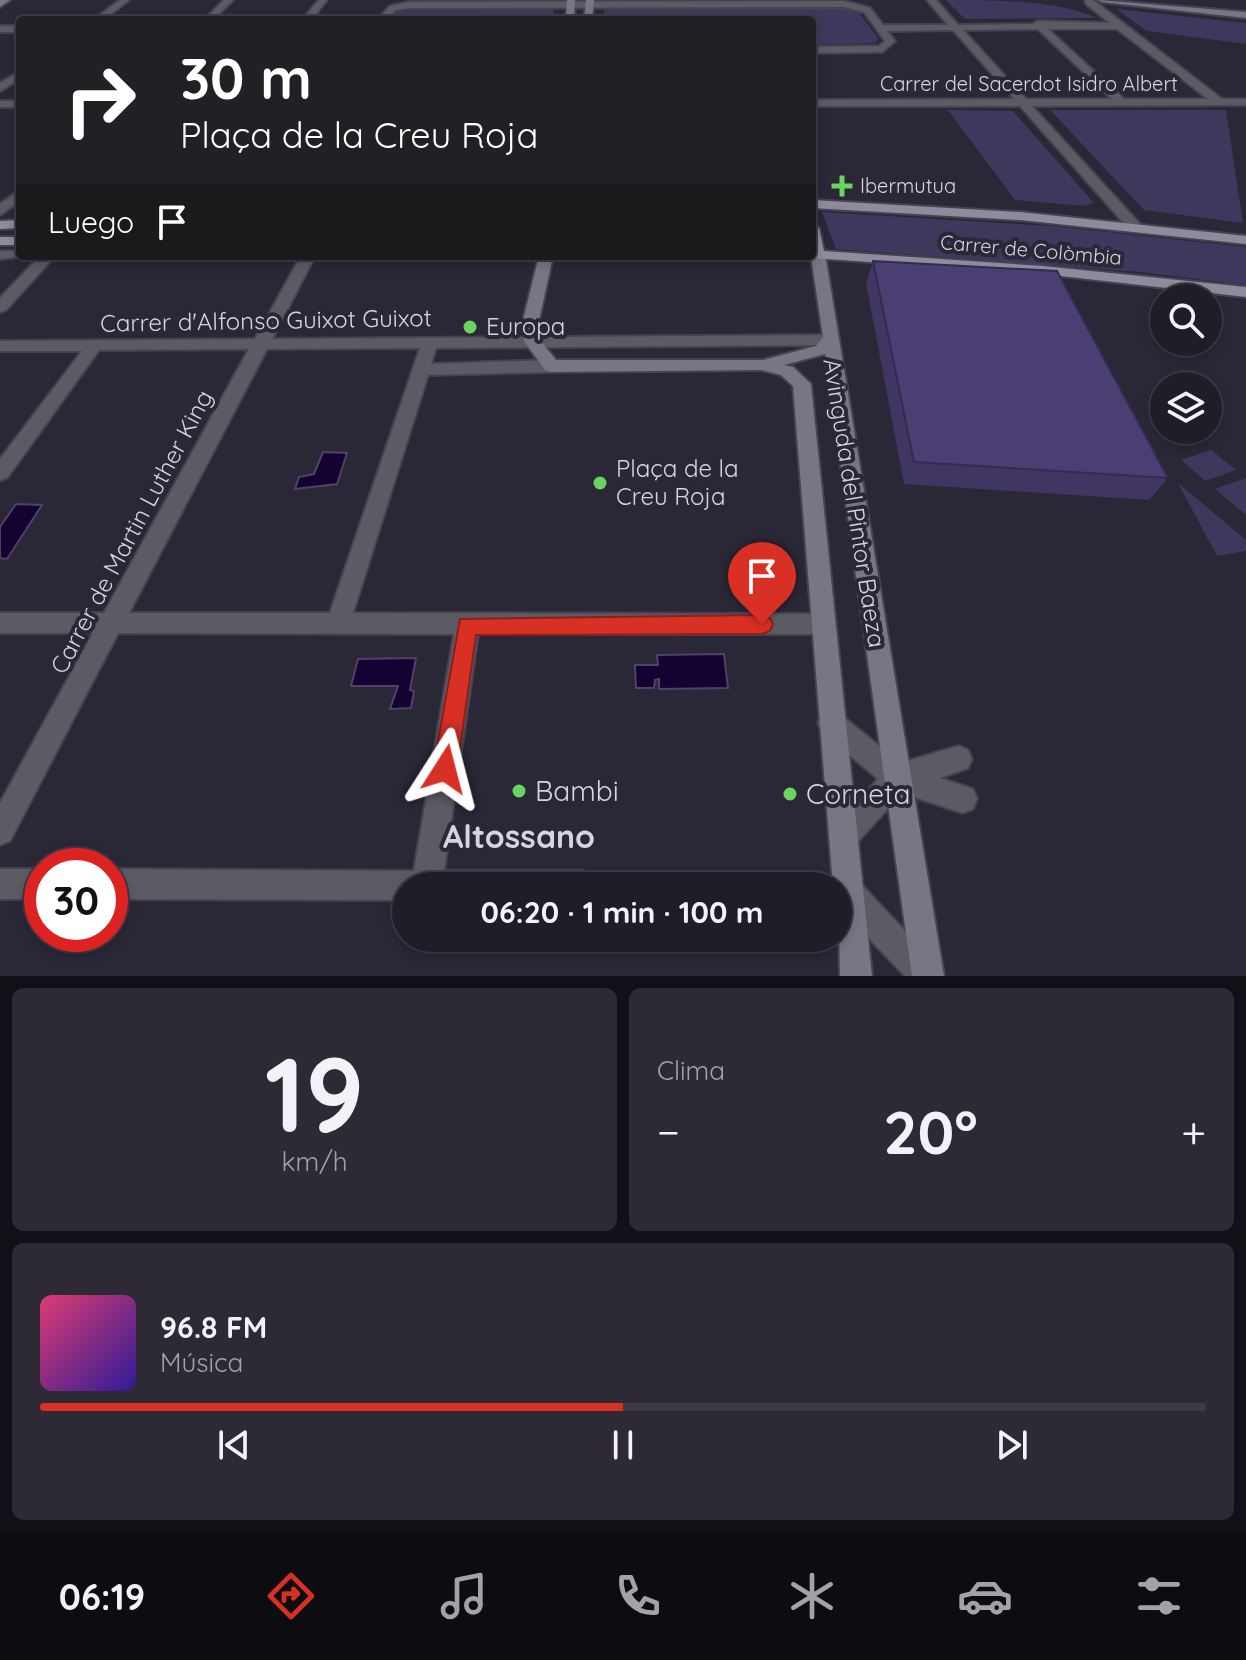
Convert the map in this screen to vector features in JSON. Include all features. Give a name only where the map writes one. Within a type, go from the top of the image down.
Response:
[{"type":"main road","name":"Carrer de Colòmbia","points":[[816,204],[1020,216],[1246,240]]},
{"type":"main road","name":"Carrer de Colòmbia","points":[[816,254],[1043,270],[1246,292]]},
{"type":"street","points":[[0,4],[6,0]]},
{"type":"street","points":[[103,16],[125,0]]},
{"type":"street","points":[[212,16],[229,0]]},
{"type":"street","points":[[309,16],[323,0]]},
{"type":"street","points":[[931,0],[1135,227]]},
{"type":"street","points":[[1089,0],[1219,102]]},
{"type":"street","points":[[1102,0],[1246,15]]},
{"type":"street","points":[[1202,11],[1212,8],[1211,0]]},
{"type":"street","points":[[385,16],[393,8],[410,5],[571,2],[844,4],[867,10],[890,41],[882,49],[816,50]]},
{"type":"street","points":[[879,25],[1117,25]]},
{"type":"street","points":[[1038,25],[1122,103]]},
{"type":"street","name":"Carrer del Sacerdot Isidro Albert","points":[[816,103],[1246,102]]},
{"type":"street","points":[[0,307],[44,260]]},
{"type":"street","name":"Carrer de Martin Luther King","points":[[0,831],[306,260]]},
{"type":"street","points":[[545,260],[532,316],[532,341],[551,366]]},
{"type":"street","name":"Avinguda del Pintor Baeza","points":[[816,260],[927,976]]},
{"type":"street","points":[[421,370],[761,365],[822,350],[829,340]]},
{"type":"street","name":"Carrer d'Alfonso Guixot Guixot","points":[[0,346],[829,340]]},
{"type":"street","points":[[338,623],[430,342]]},
{"type":"street","points":[[0,473],[93,347]]},
{"type":"street","name":"Avinguda del Pintor Baeza","points":[[761,365],[787,371],[802,384],[821,624],[843,837],[843,872]]},
{"type":"street","points":[[0,623],[467,626],[821,624]]},
{"type":"street","points":[[429,872],[467,626]]},
{"type":"street","points":[[831,723],[897,778],[963,799]]},
{"type":"street","points":[[843,837],[897,778],[959,759]]},
{"type":"street","points":[[128,884],[392,883]]},
{"type":"street","points":[[0,884],[24,884]]},
{"type":"street","points":[[852,900],[927,976]]},
{"type":"street","name":"Avinguda del Pintor Baeza","points":[[852,950],[856,976]]},
{"type":"shaded area","points":[[946,0],[1044,4],[1097,18],[965,19]]},
{"type":"shaded area","points":[[544,6],[554,9],[553,16],[389,16],[397,9]]},
{"type":"shaded area","points":[[847,7],[858,11],[878,38],[876,43],[816,45],[816,16],[604,16],[604,9]]},
{"type":"shaded area","points":[[1116,9],[1246,23],[1246,44],[1147,31]]},
{"type":"shaded area","points":[[948,110],[1013,111],[1093,202],[1085,206],[1015,200]]},
{"type":"shaded area","points":[[1050,110],[1226,110],[1243,223],[1144,210]]},
{"type":"shaded area","points":[[822,212],[1050,226],[1246,247],[1246,285],[1140,272],[836,249]]},
{"type":"shaded area","points":[[1211,450],[1236,470],[1205,481],[1181,460]]},
{"type":"shaded area","points":[[323,452],[347,453],[337,484],[295,489],[299,477],[314,474]]},
{"type":"shaded area","points":[[1246,478],[1246,515],[1215,489]]},
{"type":"shaded area","points":[[1178,483],[1246,540],[1246,551],[1217,556]]},
{"type":"shaded area","points":[[16,504],[42,505],[7,559],[0,558],[0,527]]},
{"type":"shaded area","points":[[724,654],[728,688],[659,689],[659,679],[655,680],[654,688],[636,688],[635,665],[658,665],[657,655]]},
{"type":"shaded area","points":[[416,658],[410,690],[414,691],[411,708],[390,709],[398,686],[351,686],[358,659]]},
{"type":"building","points":[[873,261],[1057,271],[1168,478],[914,462]]},
{"type":"place","name":"Ibermutua","points":[[842,186]]},
{"type":"place","name":"Europa","points":[[470,327]]},
{"type":"place","name":"Plaça de la Creu Roja","points":[[600,483]]},
{"type":"place","name":"Bambi","points":[[519,791]]},
{"type":"place","name":"Corneta","points":[[790,794]]},
{"type":"district","name":"Altossano","points":[[519,837]]},
{"type":"route","points":[[445,769],[467,626],[762,624]]}]
